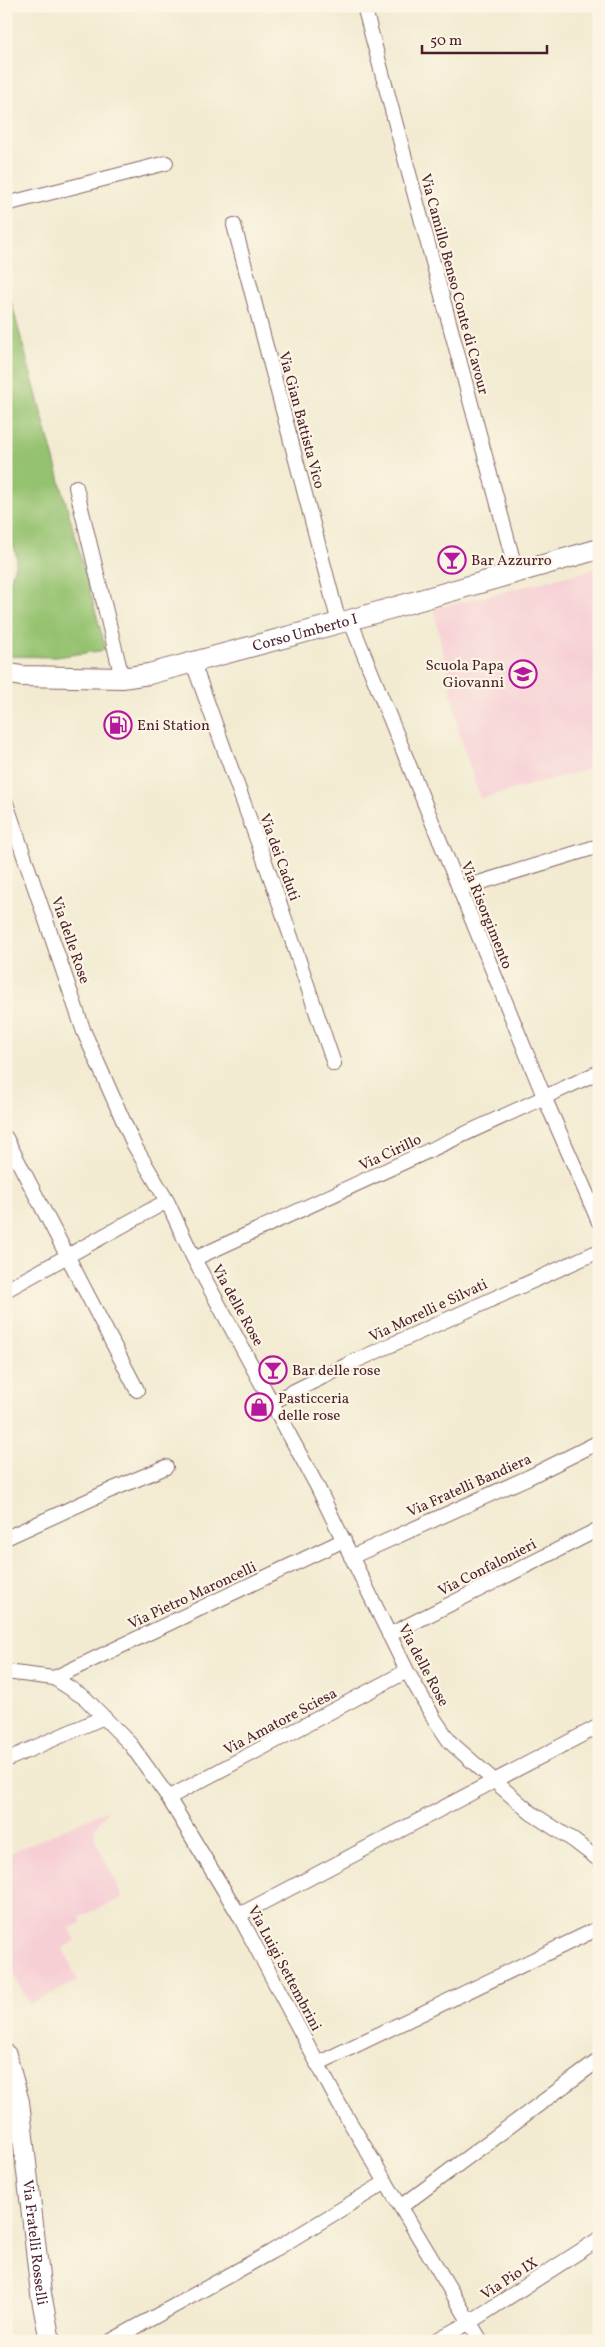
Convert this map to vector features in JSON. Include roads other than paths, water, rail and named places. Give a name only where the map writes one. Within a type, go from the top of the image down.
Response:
[{"type":"main road","name":"Corso Umberto I","points":[[6,673],[21,676],[122,678],[193,663],[599,549]]},
{"type":"main road","name":"Via Fratelli Rosselli","points":[[6,2055],[19,2102],[41,2294],[50,2341]]},
{"type":"street","name":"Via Camillo Benso Conte di Cavour","points":[[364,6],[516,571]]},
{"type":"street","points":[[6,204],[166,163]]},
{"type":"street","name":"Via Gian Battista Vico","points":[[234,225],[344,621]]},
{"type":"street","points":[[76,487],[122,678]]},
{"type":"street","name":"Via Risorgimento","points":[[344,621],[459,889],[545,1099],[599,1222]]},
{"type":"street","name":"Via dei Caduti","points":[[193,663],[273,884],[334,1064]]},
{"type":"street","name":"Via delle Rose","points":[[6,803],[84,1032],[134,1145],[167,1201],[194,1259],[344,1540],[407,1671],[450,1742],[531,1812],[599,1860]]},
{"type":"street","points":[[459,889],[599,846]]},
{"type":"street","name":"Via Cirillo","points":[[194,1259],[545,1099],[599,1072]]},
{"type":"street","points":[[6,1138],[137,1390]]},
{"type":"street","points":[[6,1290],[167,1201]]},
{"type":"street","name":"Via Morelli e Silvati","points":[[272,1402],[369,1354],[599,1251]]},
{"type":"street","name":"Via Fratelli Bandiera","points":[[351,1556],[529,1477],[599,1442]]},
{"type":"street","points":[[6,1538],[111,1490],[166,1468]]},
{"type":"street","name":"Via Confalonieri","points":[[389,1635],[599,1529]]},
{"type":"street","name":"Via Pietro Maroncelli","points":[[54,1678],[344,1540]]},
{"type":"street","name":"Via Amatore Sciesa","points":[[168,1798],[407,1671]]},
{"type":"street","name":"Via Luigi Settembrini","points":[[6,1672],[54,1678],[85,1698],[131,1745],[168,1798],[239,1915],[317,2064],[481,2341]]},
{"type":"street","points":[[6,1760],[104,1717]]},
{"type":"street","points":[[239,1915],[599,1726]]},
{"type":"street","points":[[317,2064],[599,1928]]},
{"type":"street","points":[[402,2206],[599,2060]]},
{"type":"street","points":[[111,2341],[271,2252],[386,2182]]},
{"type":"street","name":"Via Pio IX","points":[[435,2341],[470,2322],[599,2239]]},
{"type":"place","name":"Bar Azzurro","points":[[452,560]]},
{"type":"place","name":"Scuola Papa Giovanni","points":[[523,674]]},
{"type":"place","name":"Eni Station","points":[[118,725]]},
{"type":"place","name":"Bar delle rose","points":[[273,1370]]},
{"type":"place","name":"Pasticceria delle rose","points":[[259,1407]]}]
